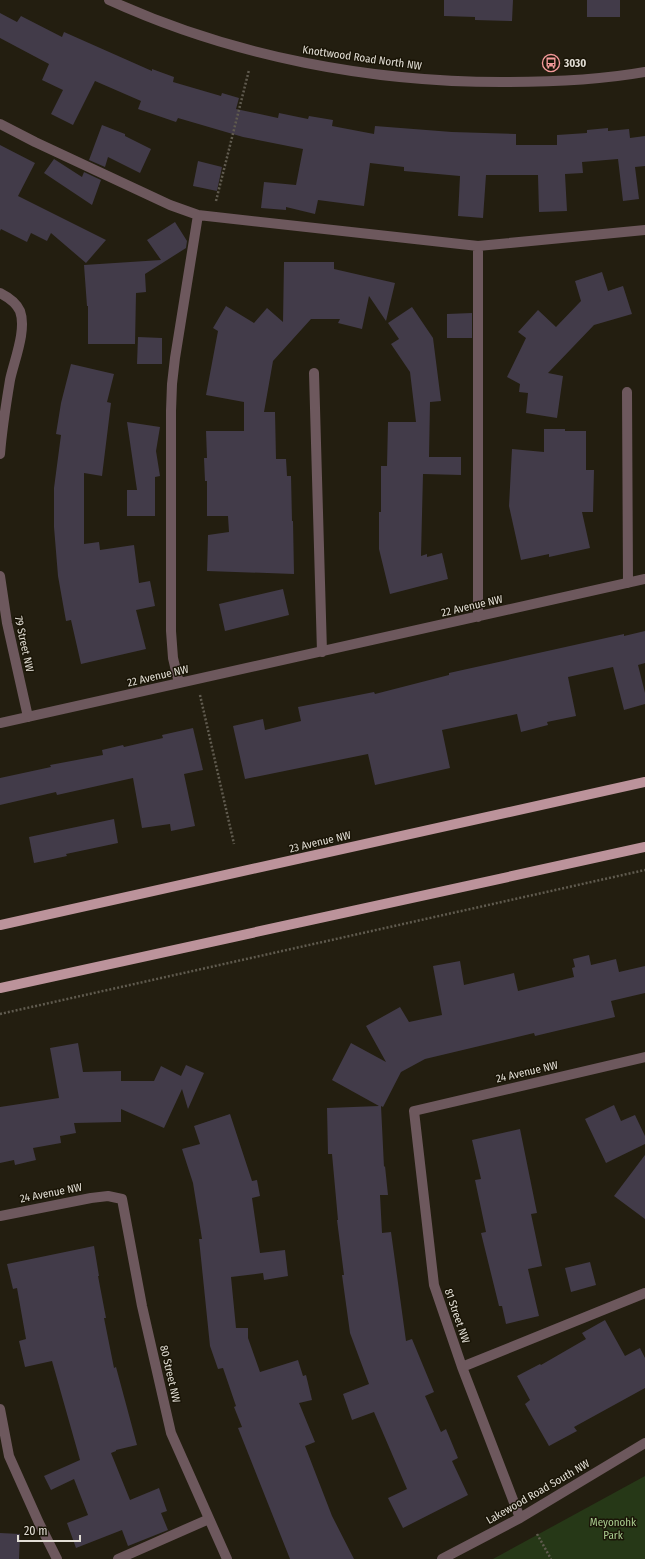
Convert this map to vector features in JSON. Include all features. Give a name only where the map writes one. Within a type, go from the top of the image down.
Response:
[{"type":"main road","name":"23 Avenue NW","points":[[0,925],[645,782]]},
{"type":"main road","points":[[0,988],[645,846]]},
{"type":"street","name":"Knottwood Road North NW","points":[[109,0],[159,21],[260,53],[307,64],[375,75],[424,80],[544,82],[595,79],[645,72]]},
{"type":"street","points":[[0,124],[170,205],[198,215],[478,246],[645,230]]},
{"type":"street","points":[[179,683],[173,658],[171,631],[171,411],[175,358],[198,215]]},
{"type":"street","points":[[478,246],[478,616]]},
{"type":"street","points":[[0,292],[16,303],[20,312],[22,328],[10,380],[0,454]]},
{"type":"street","points":[[314,373],[322,652]]},
{"type":"street","points":[[627,392],[628,583]]},
{"type":"street","name":"79 Street NW","points":[[0,576],[7,623],[28,717]]},
{"type":"street","name":"22 Avenue NW","points":[[0,723],[645,579]]},
{"type":"street","name":"24 Avenue NW","points":[[414,1111],[645,1057]]},
{"type":"street","name":"81 Street NW","points":[[414,1111],[434,1285],[462,1367],[520,1518]]},
{"type":"street","name":"24 Avenue NW","points":[[0,1216],[108,1196]]},
{"type":"street","name":"80 Street NW","points":[[108,1196],[122,1198],[142,1306],[171,1433],[227,1559]]},
{"type":"street","points":[[462,1367],[645,1294]]},
{"type":"street","points":[[0,1409],[9,1456],[57,1559]]},
{"type":"street","name":"Lakewood Road South NW","points":[[442,1559],[520,1518],[645,1443]]},
{"type":"street","points":[[118,1559],[209,1519]]},
{"type":"path","points":[[212,216],[249,70]]},
{"type":"path","points":[[200,695],[234,844]]},
{"type":"path","points":[[0,1014],[645,870]]},
{"type":"path","points":[[537,1534],[551,1559]]},
{"type":"green space","name":"Meyonohk Park","points":[[645,1476],[645,1559],[493,1559]]},
{"type":"building","points":[[444,0],[513,0],[512,21],[475,20],[475,17],[444,16]]},
{"type":"building","points":[[587,0],[620,0],[620,17],[587,17]]},
{"type":"building","points":[[0,13],[17,22],[21,16],[62,37],[64,32],[152,71],[152,69],[174,77],[173,82],[221,96],[222,93],[239,98],[236,109],[278,118],[279,113],[308,119],[309,116],[333,120],[332,126],[374,134],[375,126],[452,132],[516,134],[516,145],[557,145],[557,135],[587,133],[587,130],[608,128],[608,131],[629,129],[630,138],[645,136],[645,166],[635,167],[639,199],[623,201],[618,159],[582,162],[583,173],[565,174],[567,211],[539,212],[538,175],[486,175],[483,218],[458,216],[460,176],[404,171],[404,167],[370,163],[364,206],[318,200],[315,214],[286,207],[286,210],[261,208],[264,182],[296,185],[303,149],[243,137],[178,118],[176,122],[138,109],[141,101],[95,81],[73,125],[51,114],[63,90],[42,80],[49,64],[0,38]]},
{"type":"building","points":[[102,125],[125,134],[125,136],[151,149],[140,173],[108,157],[105,167],[89,160]]},
{"type":"building","points":[[0,145],[35,163],[18,196],[106,240],[86,263],[51,233],[47,241],[31,233],[27,242],[1,229],[0,231]]},
{"type":"building","points":[[54,159],[82,177],[84,172],[101,180],[92,205],[44,173]]},
{"type":"building","points":[[198,161],[222,167],[217,191],[193,186]]},
{"type":"building","points":[[175,222],[187,241],[186,248],[145,274],[146,292],[136,293],[135,344],[88,344],[88,306],[84,265],[161,260],[147,240]]},
{"type":"building","points":[[284,262],[334,262],[334,269],[395,283],[386,321],[369,296],[362,329],[338,323],[340,319],[311,319],[273,361],[264,412],[275,412],[276,459],[286,459],[287,476],[291,476],[294,574],[207,571],[208,535],[229,532],[228,516],[207,516],[207,481],[205,481],[204,458],[207,458],[206,431],[244,431],[244,402],[206,395],[218,331],[213,328],[226,306],[254,323],[267,308],[283,322]]},
{"type":"building","points":[[602,272],[608,291],[623,286],[632,314],[594,325],[548,373],[563,376],[557,418],[526,413],[528,393],[519,392],[520,384],[507,377],[526,338],[518,332],[538,310],[556,327],[581,301],[575,281]]},
{"type":"building","points":[[412,307],[433,338],[441,401],[430,402],[429,457],[461,457],[461,475],[423,474],[421,556],[427,554],[427,557],[442,553],[448,579],[390,594],[379,549],[381,466],[387,466],[388,422],[416,422],[410,372],[391,344],[399,339],[388,323]]},
{"type":"building","points":[[472,313],[472,338],[447,338],[447,314]]},
{"type":"building","points":[[138,337],[162,338],[162,364],[137,364]]},
{"type":"building","points":[[71,364],[114,374],[107,402],[111,403],[102,476],[84,473],[84,544],[99,542],[100,550],[134,545],[139,583],[150,581],[155,606],[136,610],[146,649],[81,664],[71,620],[66,621],[58,576],[54,527],[54,488],[61,435],[56,434],[61,403]]},
{"type":"building","points":[[127,422],[160,427],[156,451],[160,476],[155,477],[155,516],[127,516],[127,490],[137,490]]},
{"type":"building","points":[[544,429],[586,431],[586,470],[594,470],[593,512],[582,512],[590,548],[549,557],[549,554],[521,560],[509,506],[512,449],[544,452]]},
{"type":"building","points":[[283,589],[289,615],[225,631],[219,604]]},
{"type":"building","points":[[645,631],[645,663],[638,665],[645,693],[645,704],[624,710],[613,667],[568,677],[576,716],[547,722],[548,725],[521,732],[517,714],[442,730],[450,768],[375,785],[368,754],[245,779],[233,726],[263,719],[265,730],[301,721],[298,707],[374,692],[375,694],[449,675],[449,673],[624,634],[624,636]]},
{"type":"building","points":[[193,728],[203,770],[184,774],[195,826],[171,831],[170,824],[142,828],[133,778],[57,795],[56,792],[0,805],[0,778],[51,767],[50,765],[103,755],[102,750],[123,745],[124,747],[163,738],[162,735]]},
{"type":"building","points":[[114,819],[118,843],[66,854],[67,856],[34,863],[29,837]]},
{"type":"building","points":[[589,955],[591,965],[616,959],[619,972],[645,966],[645,993],[611,1001],[615,1017],[535,1036],[534,1033],[425,1059],[401,1072],[383,1107],[381,1106],[384,1167],[385,1166],[388,1195],[380,1195],[382,1233],[391,1232],[406,1341],[412,1339],[434,1392],[425,1396],[441,1432],[446,1429],[458,1458],[452,1461],[468,1495],[403,1528],[388,1498],[407,1489],[374,1412],[352,1420],[343,1394],[369,1384],[350,1333],[342,1275],[344,1275],[337,1220],[332,1154],[328,1154],[327,1108],[379,1106],[332,1080],[351,1043],[386,1062],[366,1026],[400,1007],[409,1022],[442,1015],[433,966],[460,961],[464,985],[514,973],[518,991],[574,977],[572,968],[575,967],[573,959]]},
{"type":"building","points":[[78,1043],[83,1072],[121,1071],[121,1081],[154,1081],[161,1066],[181,1076],[186,1065],[204,1073],[188,1109],[182,1089],[164,1128],[121,1109],[121,1122],[74,1123],[76,1133],[60,1136],[61,1143],[33,1148],[36,1160],[15,1165],[14,1160],[0,1163],[0,1107],[59,1098],[50,1048]]},
{"type":"building","points":[[614,1105],[621,1121],[635,1115],[645,1136],[645,1144],[606,1163],[585,1119]]},
{"type":"building","points":[[230,1114],[252,1181],[257,1180],[260,1196],[252,1198],[260,1253],[285,1250],[288,1276],[264,1280],[263,1273],[231,1277],[236,1328],[248,1328],[248,1338],[260,1372],[298,1360],[303,1376],[306,1375],[312,1400],[299,1403],[315,1442],[305,1446],[332,1516],[354,1559],[290,1559],[238,1428],[242,1427],[234,1407],[236,1406],[223,1368],[218,1369],[210,1346],[199,1239],[202,1239],[193,1183],[182,1149],[200,1144],[194,1126]]},
{"type":"building","points":[[520,1129],[537,1213],[531,1214],[542,1266],[528,1269],[539,1316],[506,1324],[502,1306],[499,1306],[481,1233],[486,1232],[475,1180],[481,1179],[472,1140]]},
{"type":"building","points":[[645,1155],[645,1219],[614,1196]]},
{"type":"building","points":[[94,1246],[106,1318],[104,1318],[114,1368],[116,1367],[137,1445],[116,1450],[111,1453],[130,1500],[159,1488],[167,1511],[161,1513],[168,1530],[128,1546],[122,1530],[76,1548],[67,1523],[88,1515],[74,1479],[51,1490],[44,1476],[80,1460],[52,1361],[25,1367],[19,1341],[26,1339],[17,1288],[13,1289],[7,1264]]},
{"type":"building","points":[[590,1262],[596,1285],[571,1292],[565,1268]]},
{"type":"building","points":[[605,1320],[625,1356],[640,1348],[645,1358],[645,1388],[574,1427],[577,1431],[549,1446],[525,1404],[530,1400],[517,1376],[540,1364],[541,1365],[586,1339],[582,1333]]},
{"type":"building","points":[[0,1533],[20,1534],[19,1559],[0,1559]]},
{"type":"place","name":"3030","points":[[551,63]]}]
